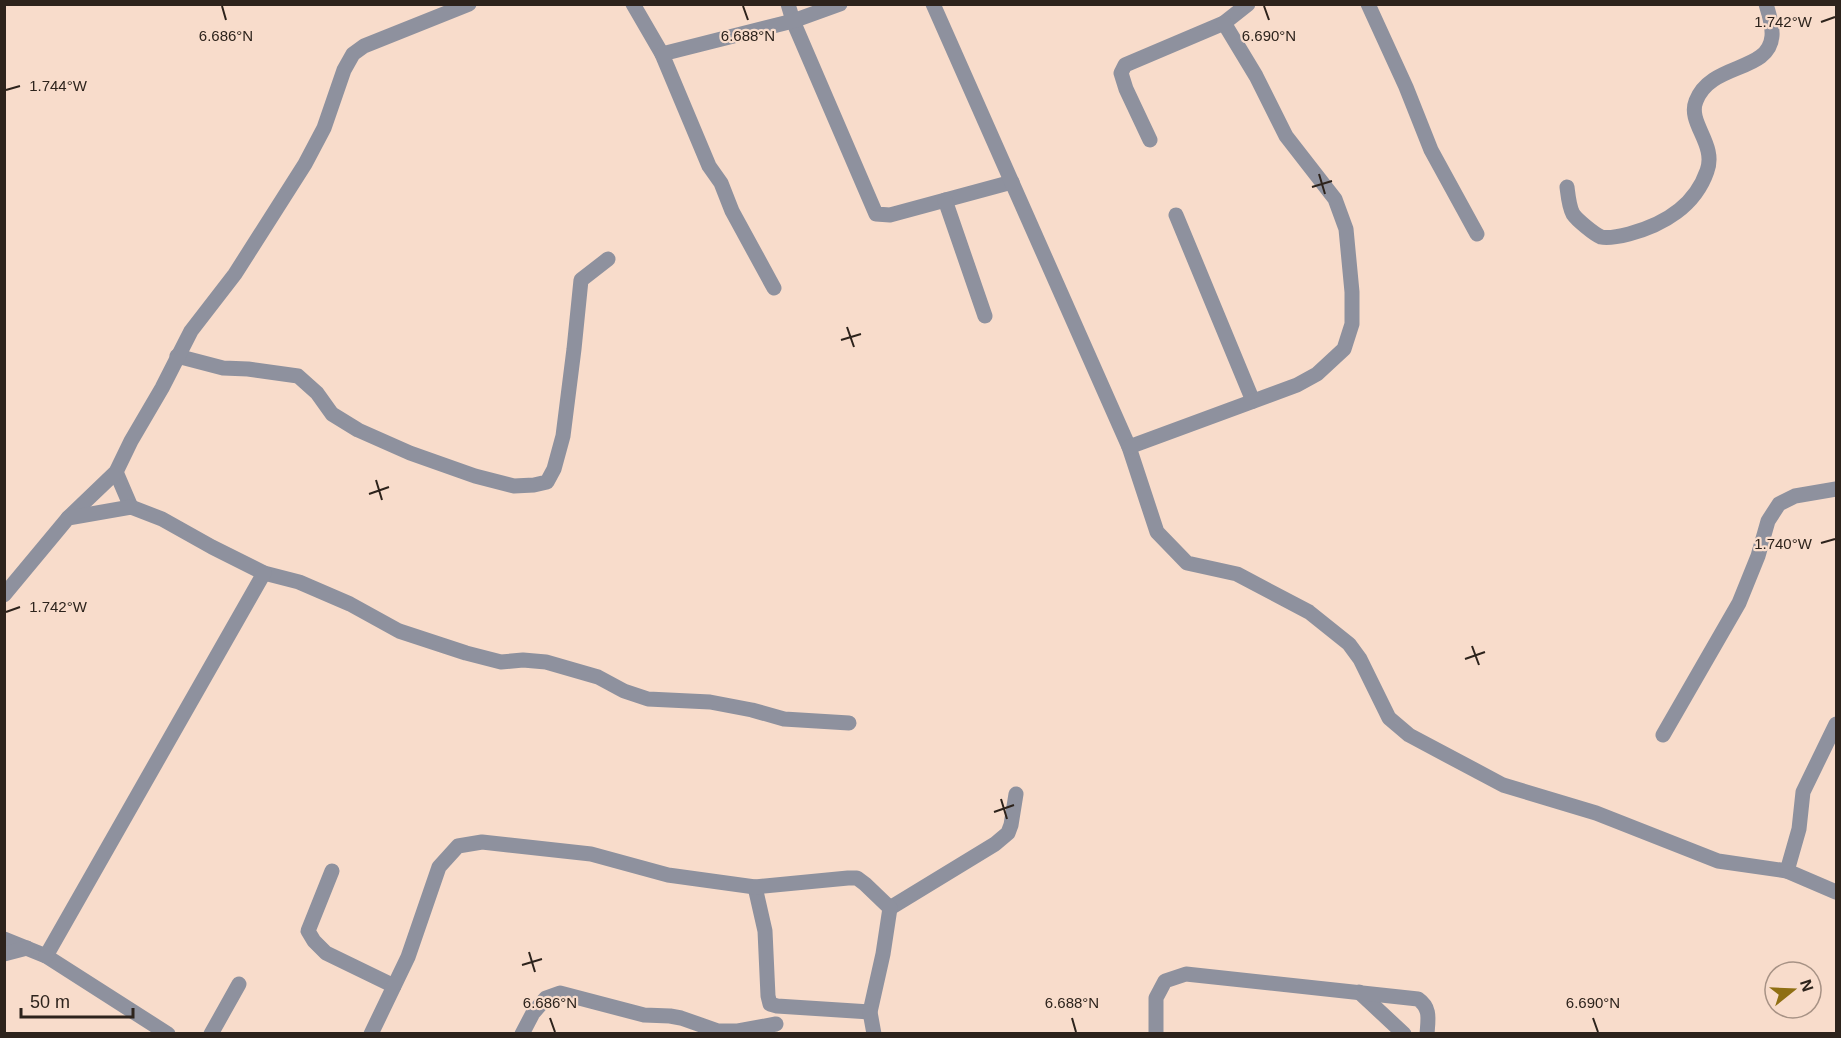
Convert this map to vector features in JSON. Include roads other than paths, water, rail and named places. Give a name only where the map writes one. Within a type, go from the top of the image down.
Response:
[{"type":"street","points":[[4,595],[68,518],[116,472],[130,441],[162,388],[191,331],[235,274],[305,164],[324,128],[344,70],[353,54],[364,46],[468,4]]},
{"type":"street","points":[[633,4],[663,54],[709,166],[721,183],[732,212],[774,288]]},
{"type":"street","points":[[789,4],[793,21],[876,214],[890,215],[1012,182]]},
{"type":"street","points":[[663,54],[793,21],[840,4]]},
{"type":"street","points":[[933,4],[1129,447],[1157,532],[1187,563],[1237,574],[1309,612],[1349,644],[1360,659],[1389,718],[1409,735],[1503,785],[1596,813],[1718,861],[1787,871],[1836,892]]},
{"type":"street","points":[[1150,140],[1126,89],[1121,73],[1125,65],[1224,23],[1248,4]]},
{"type":"street","points":[[1368,4],[1406,87],[1431,150],[1477,234]]},
{"type":"street","points":[[1567,187],[1572,213],[1601,237],[1619,237],[1644,230],[1677,213],[1693,198],[1708,171],[1710,155],[1695,116],[1695,102],[1704,86],[1718,75],[1754,61],[1768,51],[1772,37],[1766,4]]},
{"type":"street","points":[[1129,447],[1297,385],[1317,374],[1344,349],[1352,324],[1352,292],[1346,229],[1335,199],[1286,136],[1256,76],[1224,23]]},
{"type":"street","points":[[945,200],[985,316]]},
{"type":"street","points":[[1176,215],[1253,402]]},
{"type":"street","points":[[177,356],[223,368],[298,376],[317,393],[332,414],[358,430],[410,453],[475,476],[514,486],[534,485],[547,482],[554,469],[563,436],[581,280],[608,258]]},
{"type":"street","points":[[116,472],[131,507]]},
{"type":"street","points":[[1663,735],[1739,603],[1758,556],[1768,521],[1779,504],[1795,496],[1836,489]]},
{"type":"street","points":[[68,518],[131,507],[162,519],[264,573],[299,582],[350,604],[399,632],[466,653],[501,662],[523,660],[546,662],[598,677],[624,691],[648,699],[710,702],[784,719],[849,723]]},
{"type":"street","points":[[46,956],[264,573]]},
{"type":"street","points":[[1787,871],[1799,829],[1803,792],[1836,724]]},
{"type":"street","points":[[874,1034],[870,1012],[883,954],[890,908],[995,844],[1008,833],[1016,794]]},
{"type":"street","points":[[371,1034],[408,957],[439,867],[458,846],[482,842],[591,854],[668,875],[755,887],[857,878],[890,908]]},
{"type":"street","points":[[332,871],[308,931],[326,953],[394,986]]},
{"type":"street","points":[[522,1034],[533,1013],[546,998],[560,993],[644,1015],[681,1018],[718,1031],[778,1029],[768,996],[765,931],[755,887]]},
{"type":"street","points":[[4,939],[46,956],[168,1034]]},
{"type":"street","points":[[4,954],[27,948]]},
{"type":"street","points":[[1156,1034],[1156,998],[1165,981],[1186,974],[1418,999],[1425,1004],[1429,1014],[1427,1034]]},
{"type":"street","points":[[212,1034],[238,984]]},
{"type":"street","points":[[1359,992],[1404,1034]]},
{"type":"street","points":[[770,1004],[870,1012]]}]
